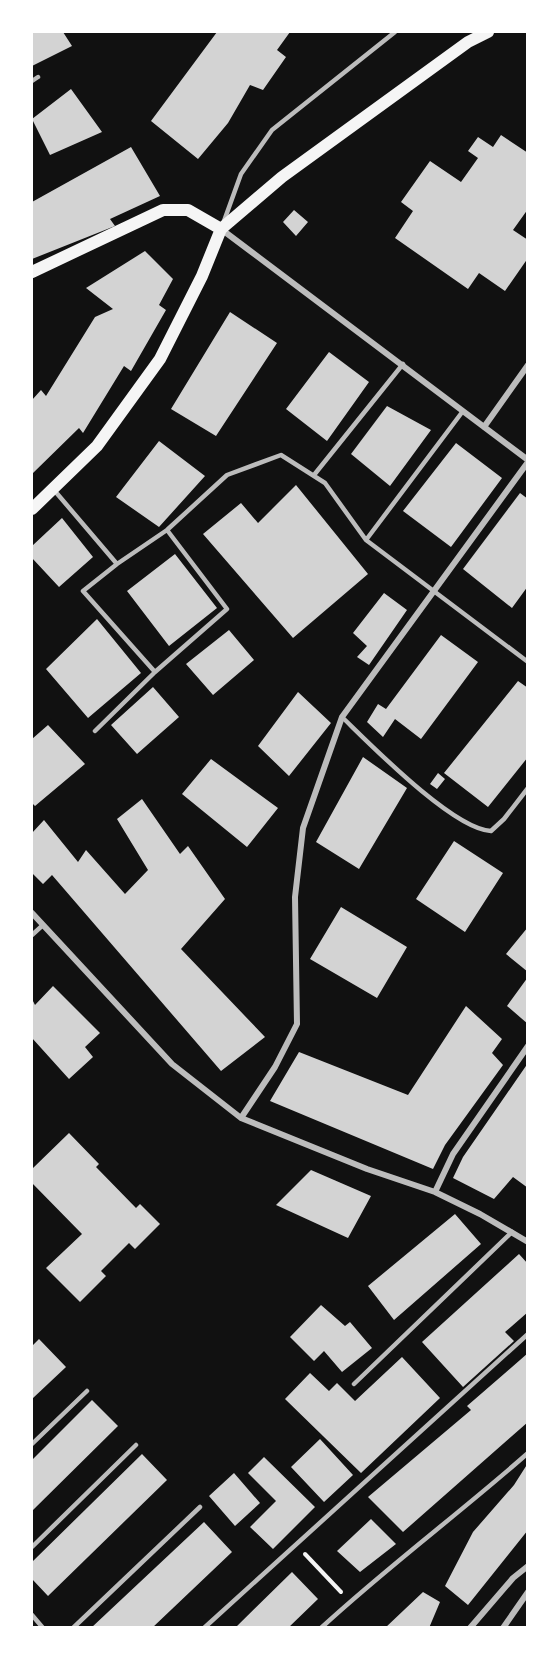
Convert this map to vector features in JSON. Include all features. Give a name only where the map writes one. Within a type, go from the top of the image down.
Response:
[{"type":"main road","points":[[32,509],[54,490],[96,446],[160,359],[202,276],[221,229],[282,177],[468,42],[488,32]]},
{"type":"main road","points":[[32,272],[163,210],[188,210],[221,229]]},
{"type":"street","points":[[221,229],[528,461],[342,717],[303,828],[295,897],[297,1024],[275,1066],[241,1119]]},
{"type":"street","points":[[484,427],[528,365]]},
{"type":"street","points":[[32,913],[172,1064],[241,1119],[367,1169],[435,1192],[528,1242]]},
{"type":"street","points":[[435,1192],[453,1154],[528,1047]]},
{"type":"street","points":[[470,1628],[513,1578],[528,1566]]},
{"type":"street","points":[[503,1628],[528,1592]]},
{"type":"lane","points":[[221,229],[241,174],[272,130],[394,32]]},
{"type":"lane","points":[[468,42],[476,32]]},
{"type":"lane","points":[[32,81],[38,77]]},
{"type":"lane","points":[[314,476],[402,364]]},
{"type":"lane","points":[[366,540],[463,411]]},
{"type":"lane","points":[[155,672],[83,591],[117,564],[167,530],[227,475],[281,455],[325,483],[366,540],[528,662]]},
{"type":"lane","points":[[54,490],[117,564]]},
{"type":"lane","points":[[95,731],[155,672],[227,609],[167,530]]},
{"type":"lane","points":[[342,717],[432,798],[479,830],[491,831],[504,819],[528,788]]},
{"type":"lane","points":[[32,935],[43,925]]},
{"type":"lane","points":[[354,1384],[512,1232]]},
{"type":"lane","points":[[204,1628],[528,1334]]},
{"type":"lane","points":[[32,1444],[87,1391]]},
{"type":"lane","points":[[32,1547],[136,1445]]},
{"type":"lane","points":[[321,1628],[374,1579],[479,1497],[528,1453]]},
{"type":"lane","points":[[73,1628],[200,1507]]},
{"type":"lane","points":[[32,1614],[43,1628]]},
{"type":"path","points":[[296,1544],[350,1601]]},
{"type":"building","points":[[32,32],[63,32],[72,46],[32,66]]},
{"type":"building","points":[[217,32],[290,32],[277,50],[286,57],[263,90],[250,85],[228,123],[198,159],[151,121]]},
{"type":"building","points":[[71,89],[102,132],[50,155],[32,119]]},
{"type":"building","points":[[501,135],[528,153],[528,209],[513,230],[528,240],[528,258],[505,291],[479,273],[468,289],[395,238],[413,211],[401,202],[430,161],[461,182],[478,158],[468,151],[478,137],[493,147]]},
{"type":"building","points":[[131,147],[160,196],[110,219],[115,226],[32,259],[32,202]]},
{"type":"building","points":[[294,210],[308,222],[296,236],[283,222]]},
{"type":"building","points":[[145,251],[173,279],[159,305],[166,310],[131,371],[124,366],[83,433],[79,428],[32,474],[32,400],[41,390],[46,396],[95,317],[113,309],[86,288]]},
{"type":"building","points":[[230,312],[277,343],[216,436],[171,409]]},
{"type":"building","points":[[329,352],[369,382],[327,441],[286,409]]},
{"type":"building","points":[[387,406],[431,430],[390,486],[351,454]]},
{"type":"building","points":[[159,441],[205,476],[159,527],[116,497]]},
{"type":"building","points":[[456,443],[502,478],[451,547],[403,511]]},
{"type":"building","points":[[296,485],[368,574],[293,638],[203,534],[241,503],[258,523]]},
{"type":"building","points":[[520,493],[528,499],[528,586],[512,608],[463,569]]},
{"type":"building","points":[[62,518],[93,557],[59,587],[32,558],[32,546]]},
{"type":"building","points":[[175,554],[217,608],[169,646],[127,591]]},
{"type":"building","points":[[384,593],[407,610],[369,665],[357,657],[367,646],[353,633]]},
{"type":"building","points":[[97,619],[141,673],[88,718],[46,669]]},
{"type":"building","points":[[229,630],[254,660],[213,695],[186,664]]},
{"type":"building","points":[[441,635],[478,662],[421,739],[395,719],[383,737],[367,722],[378,704],[386,709]]},
{"type":"building","points":[[518,681],[528,688],[528,757],[488,807],[444,773]]},
{"type":"building","points":[[153,687],[179,717],[137,754],[111,725]]},
{"type":"building","points":[[298,692],[331,723],[289,776],[258,746]]},
{"type":"building","points":[[48,725],[85,764],[35,806],[32,803],[32,739]]},
{"type":"building","points":[[363,757],[407,788],[359,869],[316,842]]},
{"type":"building","points":[[211,759],[278,808],[247,847],[182,794]]},
{"type":"building","points":[[438,773],[445,779],[437,789],[430,784]]},
{"type":"building","points":[[142,799],[180,854],[188,846],[225,899],[181,949],[265,1037],[221,1071],[52,875],[43,884],[32,873],[32,833],[44,820],[78,862],[86,850],[125,894],[148,870],[117,819]]},
{"type":"building","points":[[454,841],[503,873],[465,932],[416,899]]},
{"type":"building","points":[[341,907],[407,947],[377,998],[310,959]]},
{"type":"building","points":[[528,927],[528,972],[506,954]]},
{"type":"building","points":[[528,977],[528,1024],[507,1006]]},
{"type":"building","points":[[53,986],[100,1033],[85,1047],[93,1057],[69,1079],[32,1038],[32,999],[35,1005]]},
{"type":"building","points":[[466,1006],[502,1039],[492,1053],[503,1065],[445,1145],[433,1169],[270,1101],[299,1052],[408,1095]]},
{"type":"building","points":[[528,1063],[528,1188],[513,1177],[494,1199],[453,1178],[463,1157]]},
{"type":"building","points":[[69,1133],[99,1164],[96,1167],[136,1208],[140,1204],[160,1224],[135,1249],[129,1243],[101,1271],[106,1276],[80,1302],[46,1268],[82,1234],[32,1183],[32,1169]]},
{"type":"building","points":[[311,1170],[371,1196],[348,1238],[276,1205]]},
{"type":"building","points":[[455,1214],[481,1244],[394,1320],[368,1286]]},
{"type":"building","points":[[519,1254],[528,1264],[528,1312],[505,1332],[514,1341],[463,1387],[422,1342]]},
{"type":"building","points":[[321,1305],[345,1326],[350,1322],[372,1348],[342,1372],[324,1351],[314,1361],[290,1337]]},
{"type":"building","points":[[39,1339],[66,1367],[32,1399],[32,1346]]},
{"type":"building","points":[[528,1353],[528,1422],[403,1532],[368,1497],[471,1410],[467,1406]]},
{"type":"building","points":[[402,1357],[440,1398],[361,1473],[285,1399],[310,1373],[329,1391],[337,1383],[355,1401]]},
{"type":"building","points":[[92,1400],[118,1426],[32,1511],[32,1460]]},
{"type":"building","points":[[320,1439],[353,1475],[324,1502],[291,1467]]},
{"type":"building","points":[[142,1454],[167,1480],[48,1596],[32,1579],[32,1562]]},
{"type":"building","points":[[264,1457],[315,1507],[273,1549],[250,1527],[276,1501],[248,1473]]},
{"type":"building","points":[[528,1463],[528,1530],[468,1605],[445,1586],[473,1532],[514,1485]]},
{"type":"building","points":[[234,1473],[260,1503],[235,1526],[209,1496]]},
{"type":"building","points":[[371,1519],[396,1544],[360,1572],[337,1551]]},
{"type":"building","points":[[204,1522],[232,1552],[152,1628],[91,1628]]},
{"type":"building","points":[[292,1572],[318,1599],[288,1628],[235,1628]]},
{"type":"building","points":[[423,1592],[440,1602],[429,1628],[385,1628]]}]
